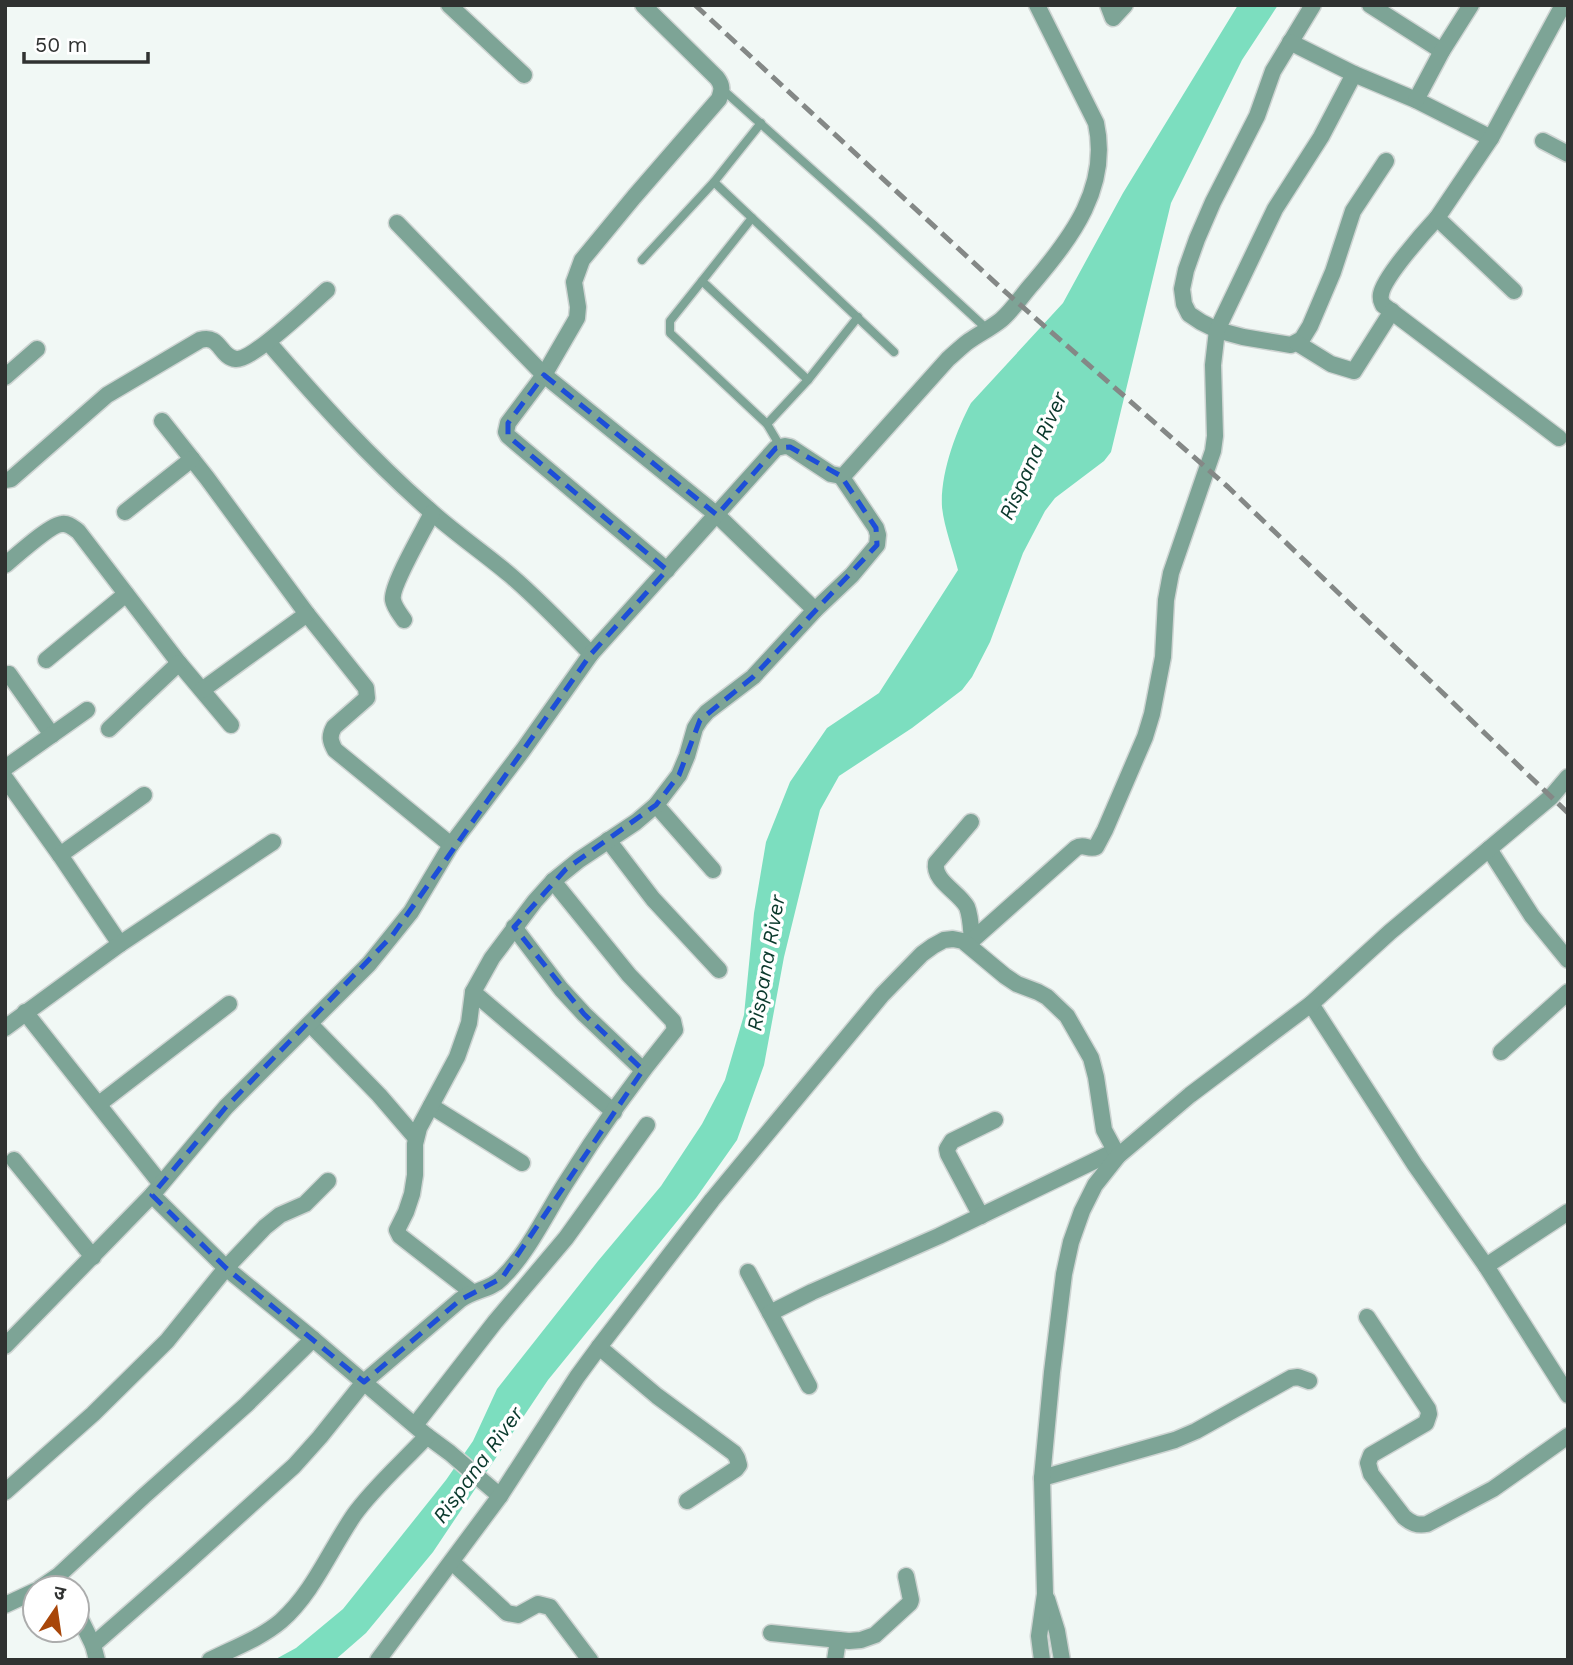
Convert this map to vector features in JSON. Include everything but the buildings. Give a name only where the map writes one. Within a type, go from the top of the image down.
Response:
[{"type":"street","points":[[449,5],[524,75]]},
{"type":"street","points":[[643,5],[720,83],[722,89],[719,99],[582,260],[574,282],[577,318],[544,375],[510,420],[506,434],[667,570]]},
{"type":"street","points":[[841,476],[948,359],[967,342],[1001,319],[1058,253],[1077,227],[1088,202],[1099,163],[1096,123],[1037,5]]},
{"type":"street","points":[[1108,5],[1113,18],[1125,5]]},
{"type":"street","points":[[1313,5],[1273,71],[1250,132],[1213,202],[1186,270],[1182,289],[1184,304],[1189,314],[1217,330],[1269,343],[1297,343],[1310,326],[1333,272],[1353,211],[1386,161]]},
{"type":"street","points":[[1370,5],[1442,51]]},
{"type":"street","points":[[1416,100],[1471,5]]},
{"type":"street","points":[[1559,438],[1381,301],[1382,289],[1437,218],[1491,138],[1563,5]]},
{"type":"street","points":[[1290,42],[1491,138]]},
{"type":"street","points":[[970,942],[1076,848],[1084,845],[1096,847],[1105,830],[1152,714],[1161,670],[1166,600],[1171,573],[1213,451],[1213,365],[1217,330],[1275,209],[1321,137],[1354,74]]},
{"type":"street","points":[[1543,141],[1568,154]]},
{"type":"street","points":[[1437,218],[1514,291]]},
{"type":"street","points":[[397,223],[544,375],[717,515],[815,610]]},
{"type":"street","points":[[5,480],[11,479],[107,396],[200,340],[211,339],[236,359],[247,356],[327,289]]},
{"type":"street","points":[[1297,343],[1332,364],[1354,371],[1392,311]]},
{"type":"street","points":[[268,341],[336,420],[383,468],[432,513],[508,573],[591,654]]},
{"type":"street","points":[[5,377],[37,349]]},
{"type":"street","points":[[162,421],[306,614],[366,688],[367,698],[334,727],[331,743],[335,750],[451,845]]},
{"type":"street","points":[[5,1346],[157,1190],[226,1107],[369,964],[411,912],[451,845],[591,654],[773,452],[780,446],[790,447],[831,474],[841,476],[876,528],[877,545],[852,575],[815,610],[753,677],[699,720],[679,775],[656,805],[553,881],[514,927],[473,992],[469,1023],[461,1047],[416,1138],[414,1186],[406,1212],[397,1226],[400,1236],[472,1292]]},
{"type":"street","points":[[125,512],[192,459]]},
{"type":"street","points":[[404,620],[393,600],[393,593],[432,513]]},
{"type":"street","points":[[5,565],[51,528],[62,523],[78,531],[179,663],[232,725]]},
{"type":"street","points":[[46,660],[125,594]]},
{"type":"street","points":[[202,690],[306,614]]},
{"type":"street","points":[[109,729],[179,663]]},
{"type":"street","points":[[9,674],[52,735]]},
{"type":"street","points":[[5,768],[87,710]]},
{"type":"street","points":[[770,1313],[1116,1153],[1311,1004],[1390,932],[1551,797],[1568,776]]},
{"type":"street","points":[[5,778],[120,944]]},
{"type":"street","points":[[60,855],[144,795]]},
{"type":"street","points":[[656,805],[713,870]]},
{"type":"street","points":[[970,942],[967,907],[959,895],[938,876],[934,866],[971,822]]},
{"type":"street","points":[[608,840],[653,900],[719,970]]},
{"type":"street","points":[[5,1028],[120,944],[273,842]]},
{"type":"street","points":[[1489,849],[1532,916],[1568,960]]},
{"type":"street","points":[[92,1655],[182,1567],[294,1466],[364,1382],[451,1307],[472,1292],[495,1284],[513,1265],[614,1112],[675,1030],[674,1023],[629,975],[553,881]]},
{"type":"street","points":[[514,927],[561,989],[643,1070]]},
{"type":"street","points":[[378,1660],[452,1562],[494,1490],[712,1200],[882,995],[933,946],[953,939],[970,942],[1005,976],[1047,997],[1067,1016],[1091,1058],[1104,1130],[1116,1153]]},
{"type":"street","points":[[473,992],[614,1112]]},
{"type":"street","points":[[1501,1052],[1568,992]]},
{"type":"street","points":[[99,1104],[229,1004]]},
{"type":"street","points":[[1311,1004],[1415,1165],[1486,1266],[1568,1395]]},
{"type":"street","points":[[25,1012],[99,1104],[157,1190],[226,1268],[494,1490]]},
{"type":"street","points":[[310,1024],[379,1095],[416,1138]]},
{"type":"street","points":[[431,1106],[522,1163]]},
{"type":"street","points":[[981,1216],[947,1149],[952,1141],[995,1120]]},
{"type":"street","points":[[211,1660],[269,1630],[303,1597],[360,1507],[421,1431],[495,1322],[566,1238],[647,1125]]},
{"type":"street","points":[[1042,1660],[1039,1636],[1045,1594],[1042,1478],[1064,1275],[1082,1211],[1116,1153]]},
{"type":"street","points":[[13,1160],[93,1257]]},
{"type":"street","points":[[5,1492],[93,1414],[167,1341],[226,1268],[274,1219],[305,1204],[328,1181]]},
{"type":"street","points":[[1486,1266],[1568,1212]]},
{"type":"street","points":[[748,1272],[809,1386]]},
{"type":"street","points":[[1367,1317],[1428,1409],[1426,1423],[1371,1455],[1368,1463],[1371,1475],[1410,1522],[1427,1524],[1493,1489],[1568,1436]]},
{"type":"street","points":[[69,1574],[144,1496],[246,1405],[313,1339]]},
{"type":"street","points":[[599,1347],[737,1458],[739,1465],[736,1469],[687,1501]]},
{"type":"street","points":[[1042,1478],[1175,1440],[1291,1378],[1298,1377],[1309,1381]]},
{"type":"street","points":[[452,1562],[507,1613],[518,1615],[538,1604],[550,1607],[590,1660]]},
{"type":"street","points":[[771,1633],[838,1640],[861,1640],[876,1635],[911,1600],[906,1576]]},
{"type":"street","points":[[1045,1594],[1057,1631],[1062,1660]]},
{"type":"street","points":[[5,1605],[21,1598]]},
{"type":"street","points":[[835,1660],[838,1640]]},
{"type":"lane","points":[[722,89],[987,329]]},
{"type":"lane","points":[[642,260],[714,182],[761,123]]},
{"type":"lane","points":[[714,182],[894,352]]},
{"type":"lane","points":[[752,218],[669,325],[670,332],[767,424],[780,446]]},
{"type":"lane","points":[[702,281],[808,380]]},
{"type":"lane","points":[[767,424],[808,380],[858,317]]},
{"type":"highlighted area","points":[[544,375],[717,515],[776,448],[790,447],[841,476],[876,528],[877,545],[753,677],[700,720],[679,775],[656,805],[566,869],[514,927],[584,1014],[643,1070],[502,1278],[460,1300],[364,1382],[226,1268],[152,1195],[226,1107],[392,936],[591,654],[667,570],[508,436],[508,423]]},
{"type":"water","name":"Rispana River","points":[[1238,5],[1278,5],[1242,60],[1171,203],[1111,452],[1104,461],[1055,498],[1045,511],[1023,553],[990,642],[962,690],[912,728],[839,776],[820,810],[784,957],[764,1065],[737,1140],[696,1198],[548,1380],[433,1552],[366,1633],[335,1660],[274,1660],[296,1648],[343,1609],[446,1480],[473,1441],[497,1389],[661,1186],[702,1124],[725,1080],[744,1015],[754,913],[766,842],[790,782],[827,728],[879,693],[958,570],[945,522],[942,494],[950,453],[965,414],[971,403],[1063,303],[1123,193]]},
{"type":"railway","points":[[695,5],[1001,288],[1228,487],[1568,813]]}]
